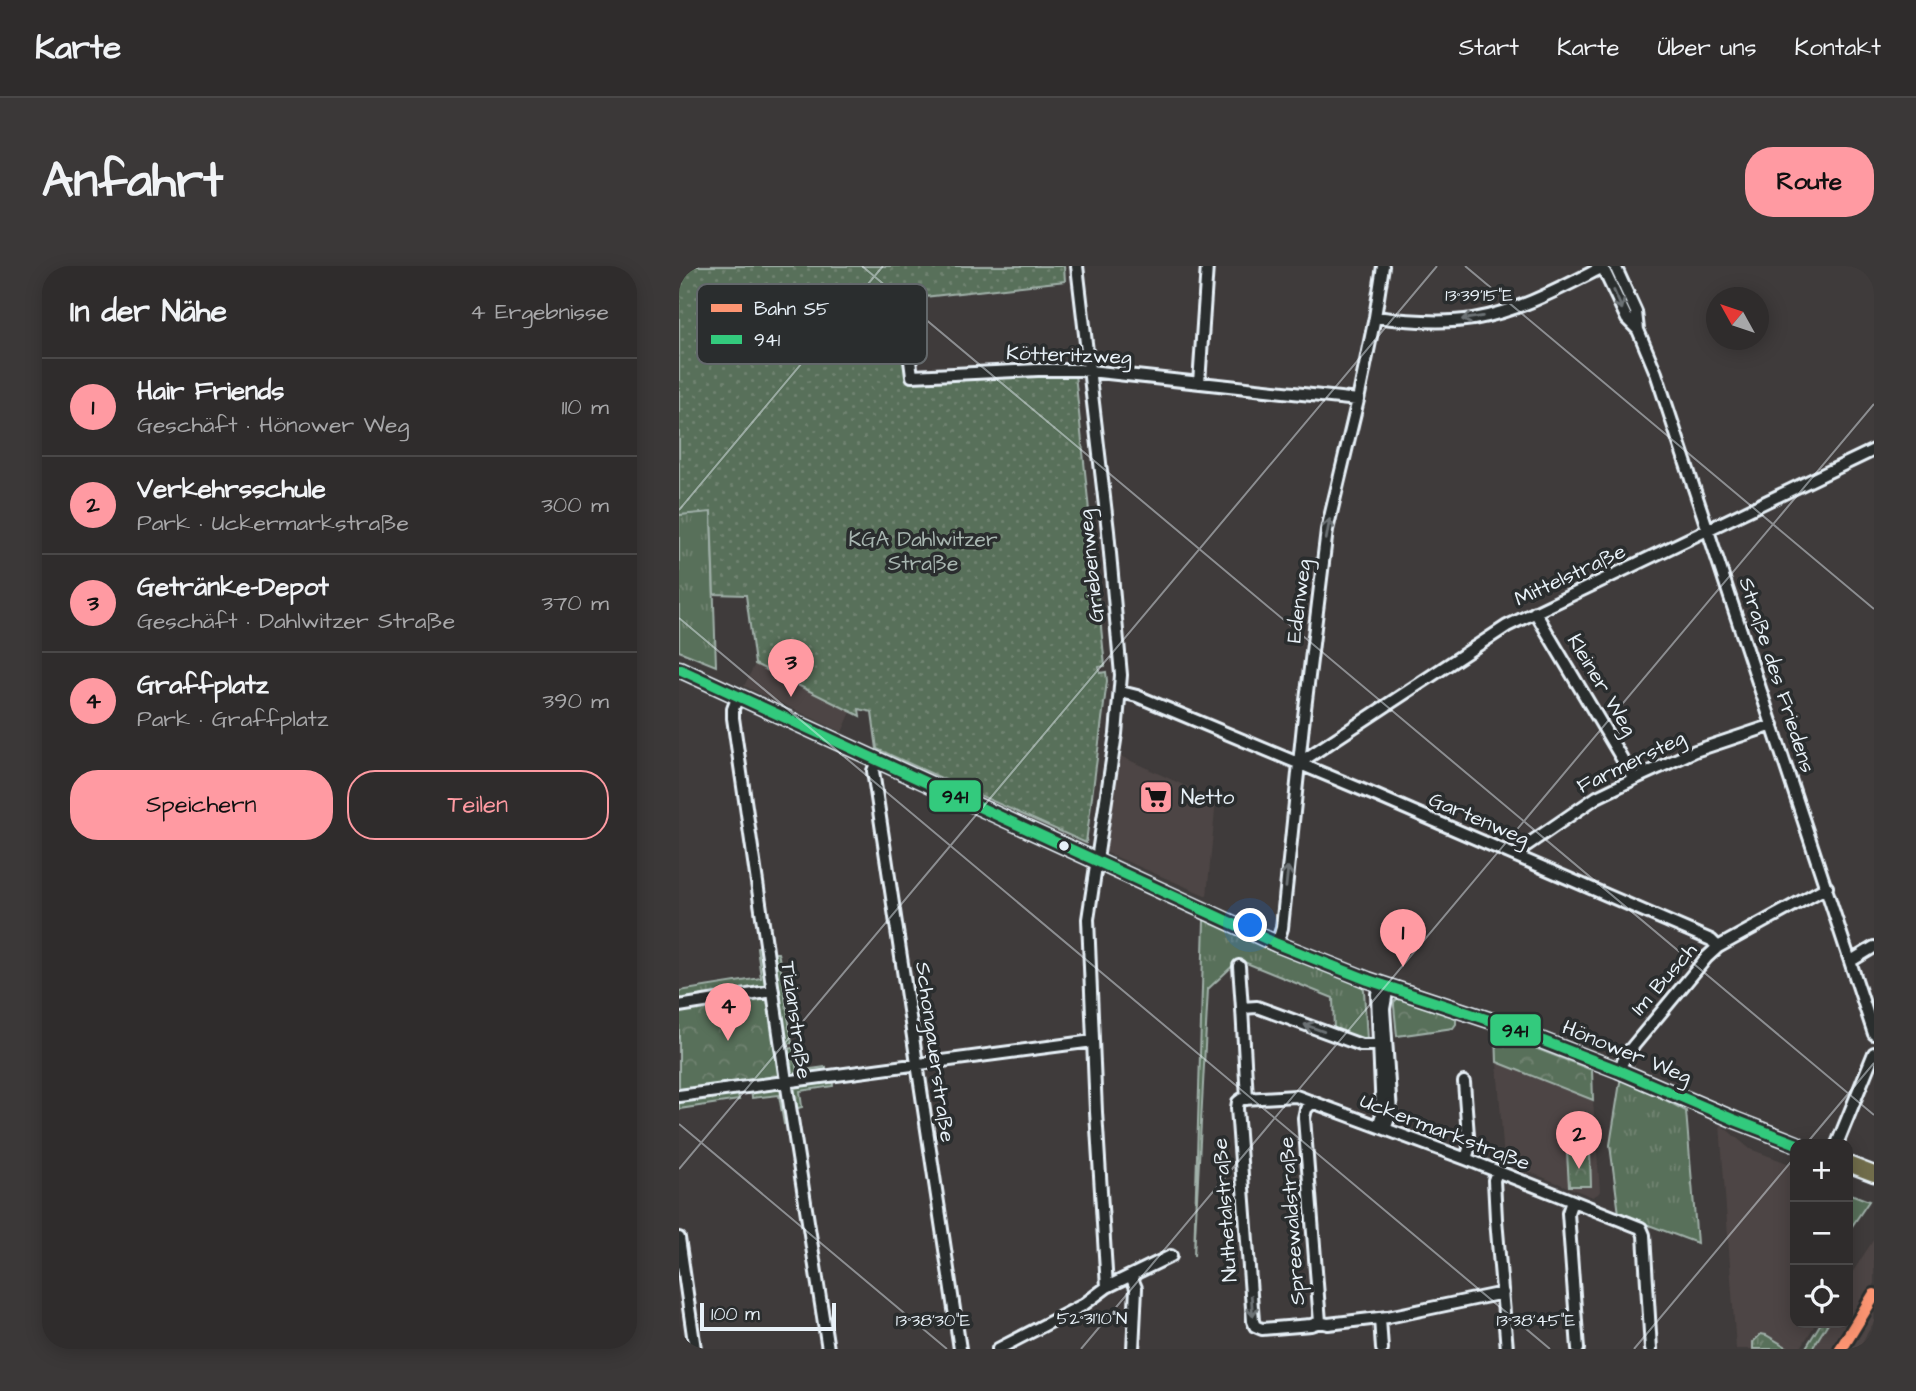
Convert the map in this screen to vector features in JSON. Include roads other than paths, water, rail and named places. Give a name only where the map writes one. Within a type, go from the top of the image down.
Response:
[{"type":"main road","name":"Hönower Weg","points":[[679,669],[1277,944],[1384,985],[1478,1016],[1790,1141]]},
{"type":"main road","points":[[1853,1166],[1874,1174]]},
{"type":"street","name":"Griebenweg","points":[[1077,266],[1109,543],[1121,675],[1121,692],[1088,919],[1107,1287]]},
{"type":"street","points":[[1199,383],[1207,266]]},
{"type":"street","name":"Edenweg","points":[[1277,944],[1281,932],[1327,530],[1358,400],[1383,266]]},
{"type":"street","points":[[1375,317],[1431,321],[1479,318],[1517,308],[1609,267]]},
{"type":"street","name":"Straße des Friedens","points":[[1609,267],[1636,312],[1638,330],[1656,373],[1709,530],[1874,1034]]},
{"type":"street","name":"Kötteritzweg","points":[[910,364],[912,376],[1080,370],[1358,400]]},
{"type":"street","name":"Mittelstraße","points":[[1299,763],[1507,626],[1874,450]]},
{"type":"street","name":"Kleiner Weg","points":[[1535,612],[1634,779]]},
{"type":"street","name":"Gartenweg","points":[[1121,692],[1130,693],[1299,763],[1711,940],[1718,947]]},
{"type":"street","name":"Tizianstraße","points":[[738,696],[733,718],[828,1349]]},
{"type":"street","name":"Farmersteg","points":[[1519,857],[1524,848],[1597,797],[1695,751],[1773,724]]},
{"type":"street","name":"Schongauerstraße","points":[[877,761],[873,771],[960,1349]]},
{"type":"street","name":"Im Busch","points":[[1618,1070],[1629,1051],[1718,947],[1827,887]]},
{"type":"street","points":[[1851,961],[1874,947]]},
{"type":"street","points":[[1239,966],[1247,1099],[1296,1096],[1313,1102]]},
{"type":"street","points":[[1381,1128],[1377,994],[1384,985]]},
{"type":"street","points":[[1381,1128],[1391,1113],[1384,985]]},
{"type":"street","points":[[679,1006],[772,991]]},
{"type":"street","points":[[1242,1008],[1258,1007],[1361,1045],[1379,1045]]},
{"type":"street","points":[[679,1096],[1093,1041]]},
{"type":"street","points":[[1839,1139],[1874,1053]]},
{"type":"street","points":[[1464,1082],[1469,1149],[1466,1159]]},
{"type":"street","name":"Nuthetalstraße","points":[[1247,1099],[1238,1102],[1237,1108],[1253,1321],[1255,1326],[1262,1329],[1320,1322]]},
{"type":"street","name":"Uckermarkstraße","points":[[1313,1102],[1641,1228],[1644,1236],[1651,1349]]},
{"type":"street","name":"Spreewaldstraße","points":[[1313,1102],[1306,1109],[1304,1118],[1320,1322],[1328,1324],[1380,1318],[1503,1293]]},
{"type":"street","points":[[1497,1172],[1494,1180],[1507,1349]]},
{"type":"street","points":[[1572,1201],[1568,1213],[1578,1349]]},
{"type":"street","points":[[679,1238],[695,1349]]},
{"type":"street","points":[[998,1349],[1083,1305],[1107,1287],[1171,1256]]},
{"type":"street","points":[[1131,1276],[1136,1288],[1133,1349]]},
{"type":"street","points":[[1380,1318],[1382,1349]]},
{"type":"rail line","name":"S5","points":[[1841,1349],[1874,1295]]},
{"type":"place","name":"Getränke-Depot","points":[[791,697]]},
{"type":"place","name":"Netto","points":[[1156,797]]},
{"type":"place","name":"Hair Friends","points":[[1403,967]]},
{"type":"place","name":"Graffplatz","points":[[728,1041]]},
{"type":"place","name":"Verkehrsschule","points":[[1579,1169]]},
{"type":"park label","name":"KGA Dahlwitzer Straße","points":[[923,551]]}]
